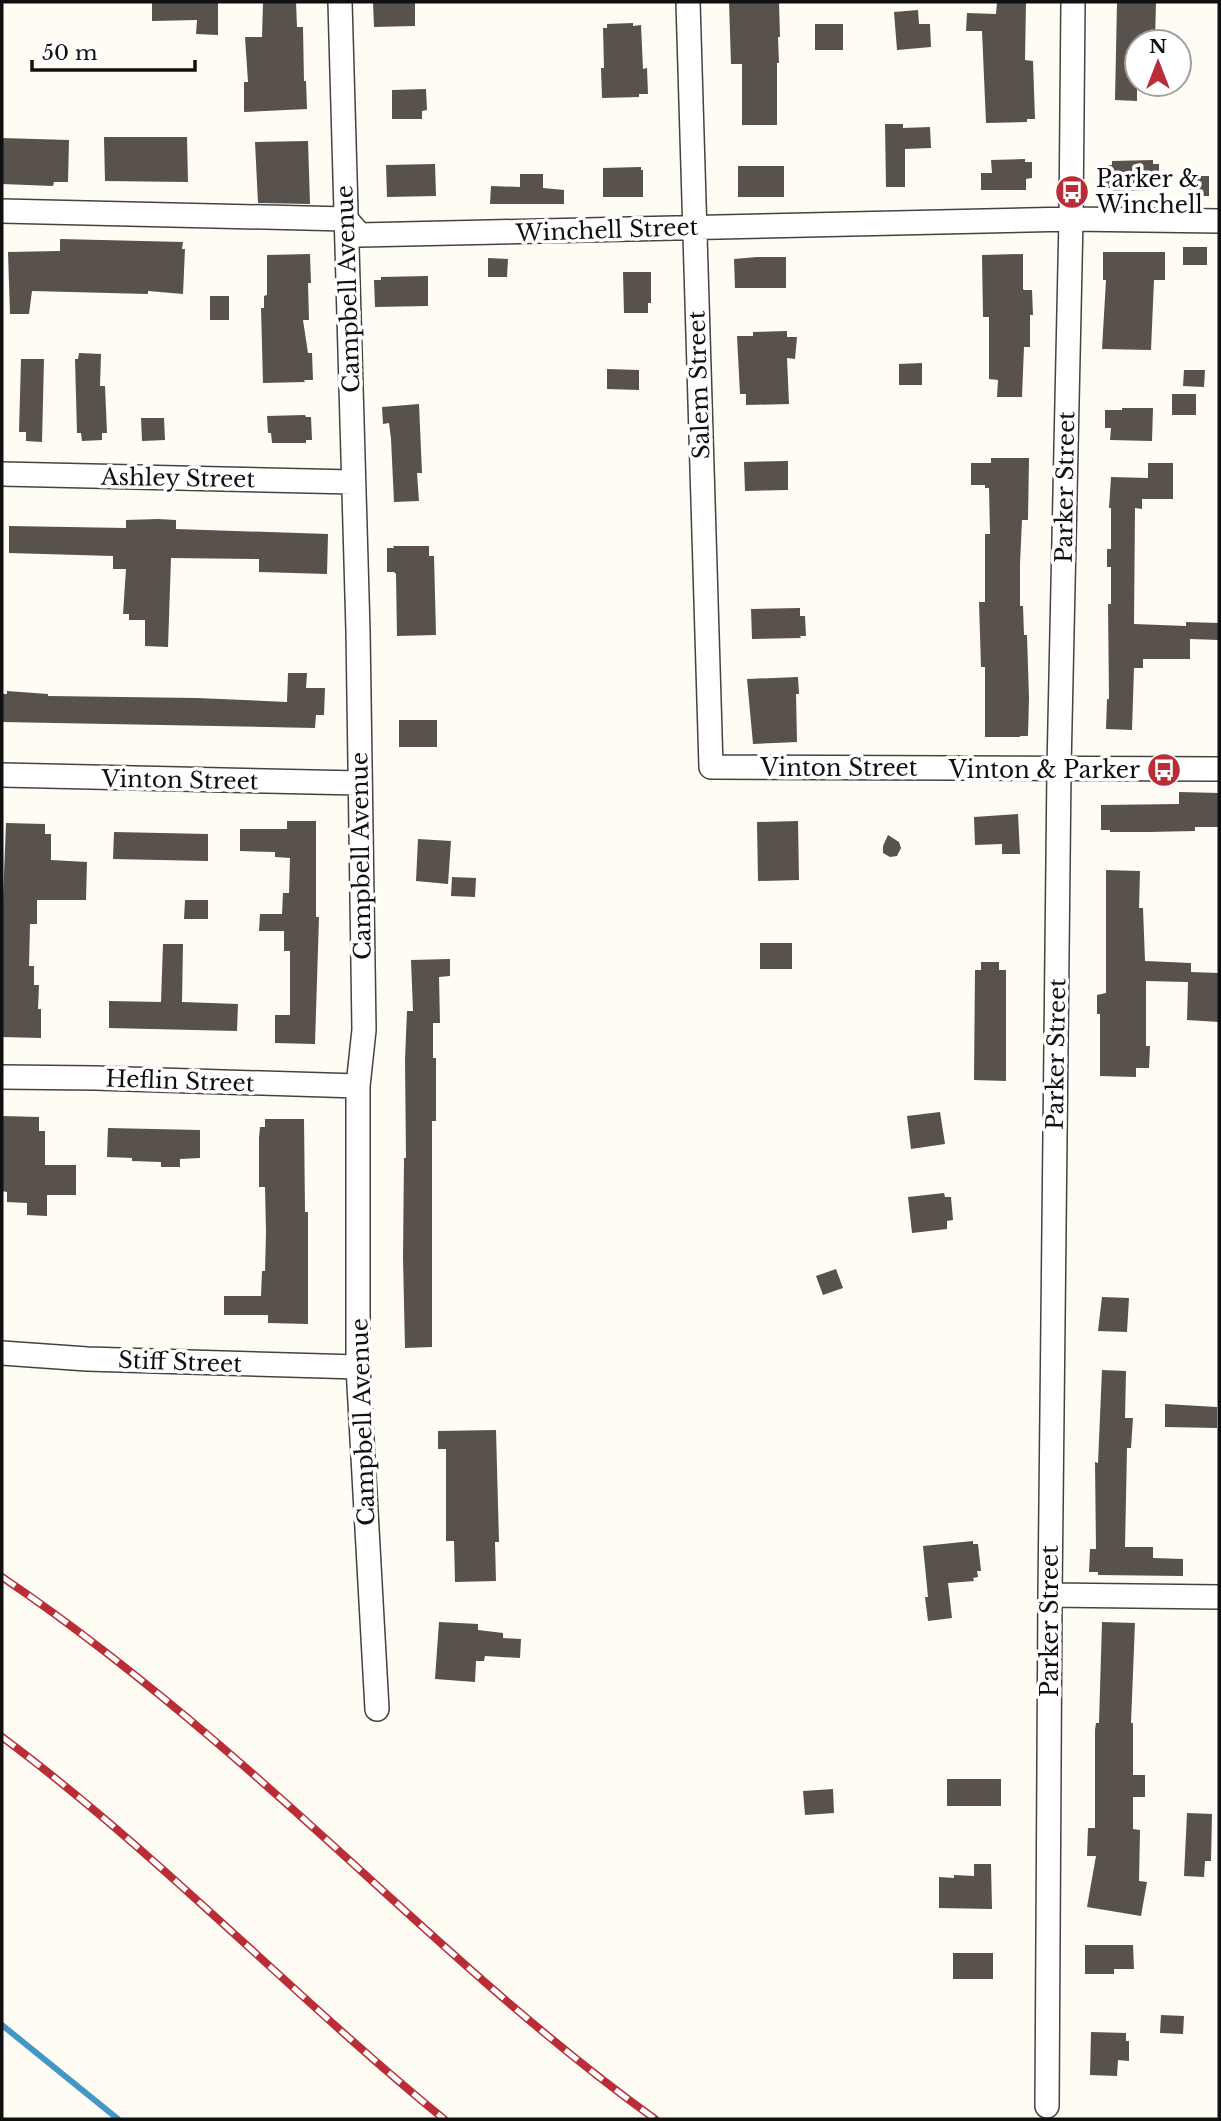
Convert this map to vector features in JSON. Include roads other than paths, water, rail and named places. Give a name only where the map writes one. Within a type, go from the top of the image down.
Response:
[{"type":"street","name":"Campbell Avenue","points":[[340,2],[358,631],[364,1030],[358,1086],[358,1367],[377,1709]]},
{"type":"street","name":"Salem Street","points":[[688,2],[712,767]]},
{"type":"street","name":"Parker Street","points":[[1047,2106],[1059,769],[1073,2]]},
{"type":"street","name":"Winchell Street","points":[[2,211],[346,219],[360,235],[1071,219],[1219,221]]},
{"type":"street","name":"Ashley Street","points":[[2,474],[353,482]]},
{"type":"street","name":"Vinton Street","points":[[712,767],[1219,769]]},
{"type":"street","name":"Vinton Street","points":[[2,775],[359,783]]},
{"type":"street","name":"Heflin Street","points":[[2,1077],[358,1086]]},
{"type":"street","name":"Stiff Street","points":[[2,1353],[87,1359],[358,1367]]},
{"type":"street","points":[[1050,1595],[1219,1597]]},
{"type":"waterway","points":[[2,2025],[118,2119]]},
{"type":"railway","points":[[2,1577],[138,1677],[190,1720],[271,1789],[486,1983],[541,2030],[655,2119]]},
{"type":"railway","points":[[2,1737],[116,1828],[333,2024],[444,2119]]},
{"type":"place","name":"Parker & Winchell","points":[[1072,192]]},
{"type":"place","name":"Vinton & Parker","points":[[1164,770]]}]
